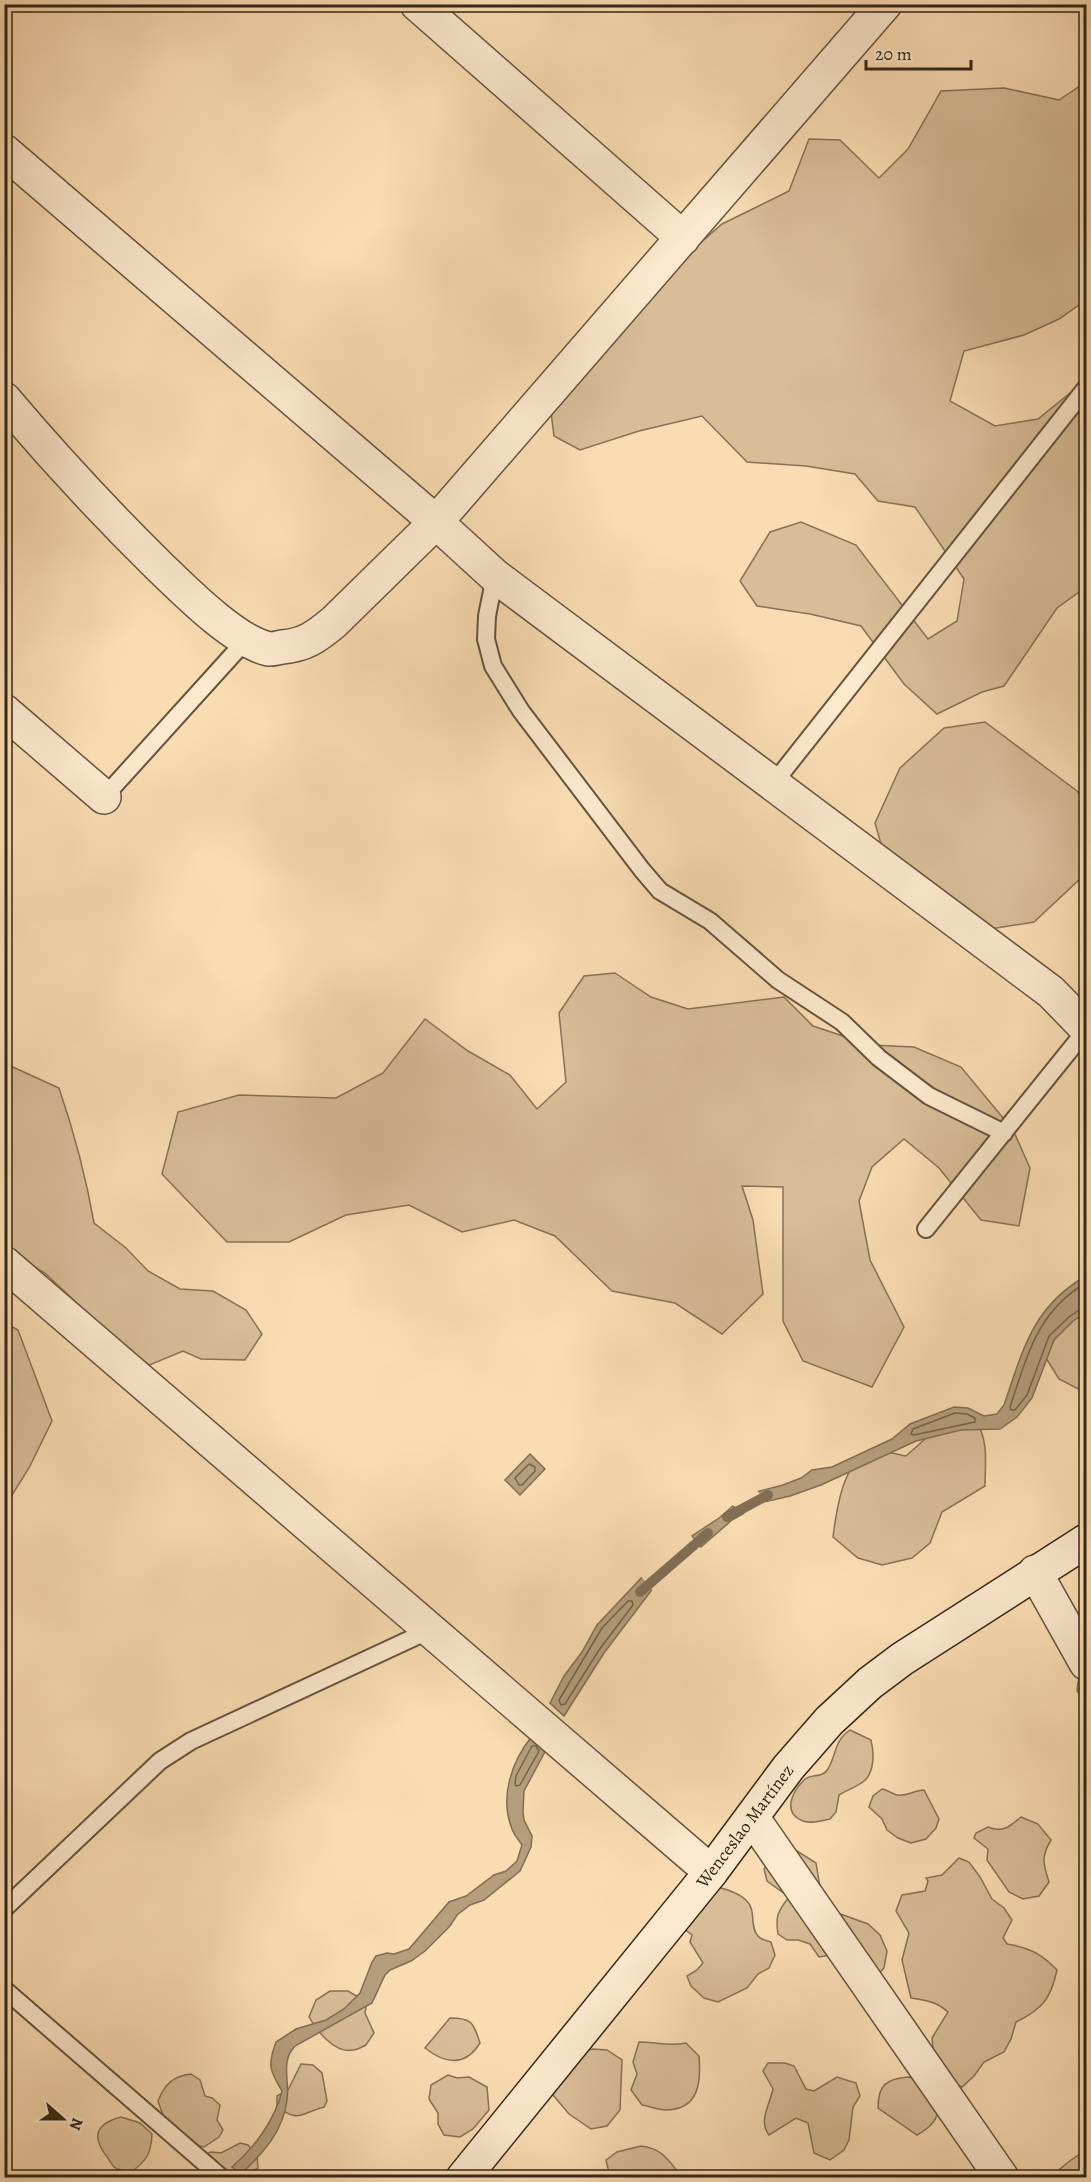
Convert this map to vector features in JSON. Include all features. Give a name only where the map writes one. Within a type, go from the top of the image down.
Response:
[{"type":"street","points":[[417,4],[683,238]]},
{"type":"street","points":[[4,399],[113,520],[195,601],[247,639],[269,649],[299,645],[318,636],[436,522],[885,4]]},
{"type":"street","points":[[4,151],[436,522],[495,576],[1051,993],[1086,1029]]},
{"type":"street","points":[[4,711],[104,797]]},
{"type":"street","points":[[4,1263],[711,1872]]},
{"type":"street","name":"Wenceslao Martínez","points":[[463,2178],[711,1872],[788,1768],[829,1720],[870,1683],[903,1659],[1086,1541]]},
{"type":"street","points":[[1035,1572],[1086,1663]]},
{"type":"street","points":[[752,1817],[1002,2178]]},
{"type":"lane","points":[[773,784],[1086,388]]},
{"type":"lane","points":[[495,576],[487,616],[486,639],[494,666],[521,711],[660,891],[710,921],[778,980],[842,1022],[879,1058],[929,1096],[1004,1132]]},
{"type":"lane","points":[[104,797],[247,639]]},
{"type":"lane","points":[[926,1229],[1086,1029]]},
{"type":"lane","points":[[4,1909],[160,1761],[190,1741],[430,1630]]},
{"type":"lane","points":[[4,1989],[222,2178]]},
{"type":"shaded area","points":[[1086,82],[1086,300],[1059,319],[1024,335],[964,351],[950,401],[995,426],[1038,419],[1086,380],[1086,587],[1057,608],[1004,686],[982,692],[937,714],[904,684],[861,626],[810,614],[757,606],[740,581],[770,532],[801,522],[856,545],[928,639],[957,621],[964,579],[915,507],[878,501],[855,474],[806,466],[747,462],[702,416],[639,431],[580,450],[554,436],[550,404],[666,273],[722,224],[789,191],[809,139],[840,140],[879,178],[908,149],[941,91],[1004,88],[1059,100]]},
{"type":"shaded area","points":[[985,722],[1077,791],[1086,801],[1086,862],[1082,877],[1034,922],[972,932],[890,875],[875,823],[900,768],[944,728]]},
{"type":"shaded area","points":[[615,973],[651,997],[688,1009],[784,997],[813,1026],[870,1045],[914,1047],[961,1067],[1013,1130],[1030,1168],[1019,1226],[981,1220],[939,1168],[904,1139],[872,1167],[859,1201],[870,1260],[904,1327],[872,1387],[803,1361],[783,1321],[783,1187],[742,1186],[753,1220],[763,1294],[722,1334],[675,1303],[612,1291],[555,1236],[514,1220],[462,1232],[409,1205],[346,1215],[289,1242],[227,1242],[162,1174],[178,1112],[239,1095],[336,1098],[383,1073],[425,1019],[468,1051],[510,1075],[537,1109],[566,1082],[559,1013],[584,976]]},
{"type":"shaded area","points":[[4,1063],[59,1088],[79,1155],[94,1223],[126,1248],[148,1271],[180,1289],[213,1291],[246,1310],[262,1334],[245,1360],[201,1359],[183,1351],[140,1369],[110,1345],[83,1309],[45,1273],[5,1251]]},
{"type":"shaded area","points":[[1086,1293],[1086,1393],[1059,1379],[1044,1355],[1049,1326]]},
{"type":"shaded area","points":[[5,1323],[18,1330],[52,1421],[29,1468],[12,1495],[5,1530]]},
{"type":"shaded area","points":[[933,1418],[976,1422],[985,1445],[985,1486],[942,1512],[930,1543],[912,1558],[882,1565],[858,1558],[833,1537],[839,1501],[848,1474],[863,1456],[873,1452],[906,1456],[925,1439]]},
{"type":"shaded area","points":[[1086,1660],[1086,1703],[1077,1691]]},
{"type":"shaded area","points":[[850,1730],[871,1740],[873,1762],[868,1777],[839,1795],[836,1812],[830,1819],[816,1822],[803,1821],[793,1813],[791,1808],[796,1790],[807,1778],[826,1772],[838,1743]]},
{"type":"shaded area","points":[[882,1789],[901,1795],[924,1790],[939,1819],[936,1828],[926,1839],[911,1843],[898,1838],[887,1830],[882,1819],[869,1807],[873,1796]]},
{"type":"shaded area","points":[[1021,1817],[1038,1824],[1051,1840],[1044,1860],[1049,1882],[1039,1896],[1023,1899],[1009,1892],[987,1860],[988,1849],[974,1838],[976,1833],[988,1827],[1006,1828]]},
{"type":"shaded area","points":[[797,1851],[816,1863],[821,1893],[835,1912],[868,1924],[880,1935],[887,1951],[884,1968],[872,1981],[837,1954],[819,1957],[810,1944],[798,1940],[787,1940],[778,1934],[778,1914],[789,1897],[767,1881],[764,1869],[772,1860],[791,1863]]},
{"type":"shaded area","points":[[959,1858],[969,1862],[992,1899],[1004,1908],[1012,1920],[1003,1938],[1007,1944],[1034,1952],[1057,1970],[1049,1995],[1033,2012],[1016,2022],[1004,2052],[984,2062],[962,2087],[946,2080],[934,2061],[932,2038],[948,2012],[931,2002],[911,1998],[902,1960],[909,1933],[896,1911],[902,1895],[925,1891],[928,1881],[926,1878],[942,1875]]},
{"type":"shaded area","points":[[714,1886],[735,1893],[746,1900],[751,1909],[755,1932],[760,1938],[771,1942],[775,1955],[769,1968],[758,1974],[747,1988],[718,2002],[704,1998],[691,1986],[687,1976],[703,1963],[690,1942],[692,1935],[683,1928]]},
{"type":"shaded area","points":[[330,1991],[348,1991],[367,2002],[365,2013],[374,2033],[366,2045],[355,2050],[340,2048],[327,2040],[312,2023],[309,2017],[316,2000]]},
{"type":"shaded area","points":[[450,2018],[463,2019],[471,2023],[480,2043],[474,2051],[461,2059],[447,2060],[425,2048]]},
{"type":"shaded area","points":[[639,2042],[686,2043],[699,2056],[698,2084],[692,2100],[677,2109],[665,2110],[642,2105],[631,2090],[637,2074],[633,2062]]},
{"type":"shaded area","points":[[593,2049],[607,2050],[622,2060],[620,2110],[607,2126],[591,2129],[569,2114],[553,2095],[557,2079],[579,2052]]},
{"type":"shaded area","points":[[768,2063],[785,2063],[794,2066],[806,2089],[814,2091],[837,2077],[856,2083],[860,2096],[853,2107],[849,2140],[844,2150],[830,2160],[814,2153],[808,2123],[796,2118],[769,2135],[765,2118],[773,2089],[763,2071]]},
{"type":"shaded area","points":[[301,2064],[313,2065],[322,2073],[327,2101],[324,2107],[295,2116],[277,2106],[277,2096],[288,2090]]},
{"type":"shaded area","points":[[191,2074],[200,2080],[205,2096],[212,2098],[220,2105],[217,2120],[223,2130],[219,2137],[204,2147],[170,2135],[158,2101],[170,2082]]},
{"type":"shaded area","points":[[448,2075],[457,2078],[469,2077],[487,2087],[489,2110],[473,2129],[460,2137],[444,2135],[438,2124],[438,2113],[429,2099],[431,2085]]},
{"type":"shaded area","points":[[908,2077],[925,2081],[937,2104],[933,2123],[917,2135],[878,2108],[878,2100],[885,2085],[894,2079]]},
{"type":"shaded area","points":[[121,2117],[140,2123],[152,2134],[147,2156],[131,2172],[113,2166],[99,2144],[98,2132],[101,2128],[106,2123]]},
{"type":"shaded area","points":[[240,2143],[248,2145],[257,2156],[258,2168],[242,2177],[221,2177],[200,2157],[211,2152],[221,2153]]},
{"type":"shaded area","points":[[641,2146],[662,2154],[678,2172],[676,2177],[610,2177],[606,2160],[617,2152]]},
{"type":"shaded area","points":[[1086,2150],[1086,2177],[1050,2177],[1071,2160]]},
{"type":"water","points":[[1086,1276],[1086,1312],[1054,1340],[1032,1398],[1017,1417],[1000,1429],[961,1430],[916,1441],[821,1485],[790,1496],[760,1503],[752,1493],[783,1485],[801,1478],[812,1470],[832,1467],[892,1439],[910,1424],[954,1407],[968,1408],[984,1416],[997,1414],[1004,1405],[1024,1348],[1041,1316],[1068,1288]]},
{"type":"water","points":[[530,1454],[545,1469],[520,1495],[505,1480]]},
{"type":"water","points":[[733,1506],[743,1514],[732,1520],[701,1547],[692,1536]]},
{"type":"water","points":[[645,1574],[654,1587],[604,1653],[564,1716],[550,1703],[564,1676],[582,1652],[597,1625]]},
{"type":"water","points":[[533,1735],[547,1748],[524,1791],[524,1820],[532,1836],[531,1847],[520,1871],[484,1900],[470,1905],[457,1915],[450,1926],[425,1951],[411,1961],[390,1970],[385,1975],[372,2003],[295,2046],[288,2058],[288,2093],[281,2122],[271,2141],[241,2174],[232,2167],[263,2133],[279,2102],[282,2091],[271,2068],[271,2057],[276,2042],[296,2029],[326,2020],[344,2009],[360,1993],[376,1956],[409,1949],[449,1902],[466,1896],[494,1875],[506,1871],[517,1861],[522,1845],[508,1817],[507,1792],[519,1756]]},
{"type":"pier","points":[[756,1489],[767,1504],[759,1506],[750,1495],[750,1491]]},
{"type":"pier","points":[[647,1572],[657,1585],[654,1592],[640,1575]]},
{"type":"waterway","points":[[727,1517],[768,1495]]},
{"type":"waterway","points":[[640,1592],[708,1533]]}]
